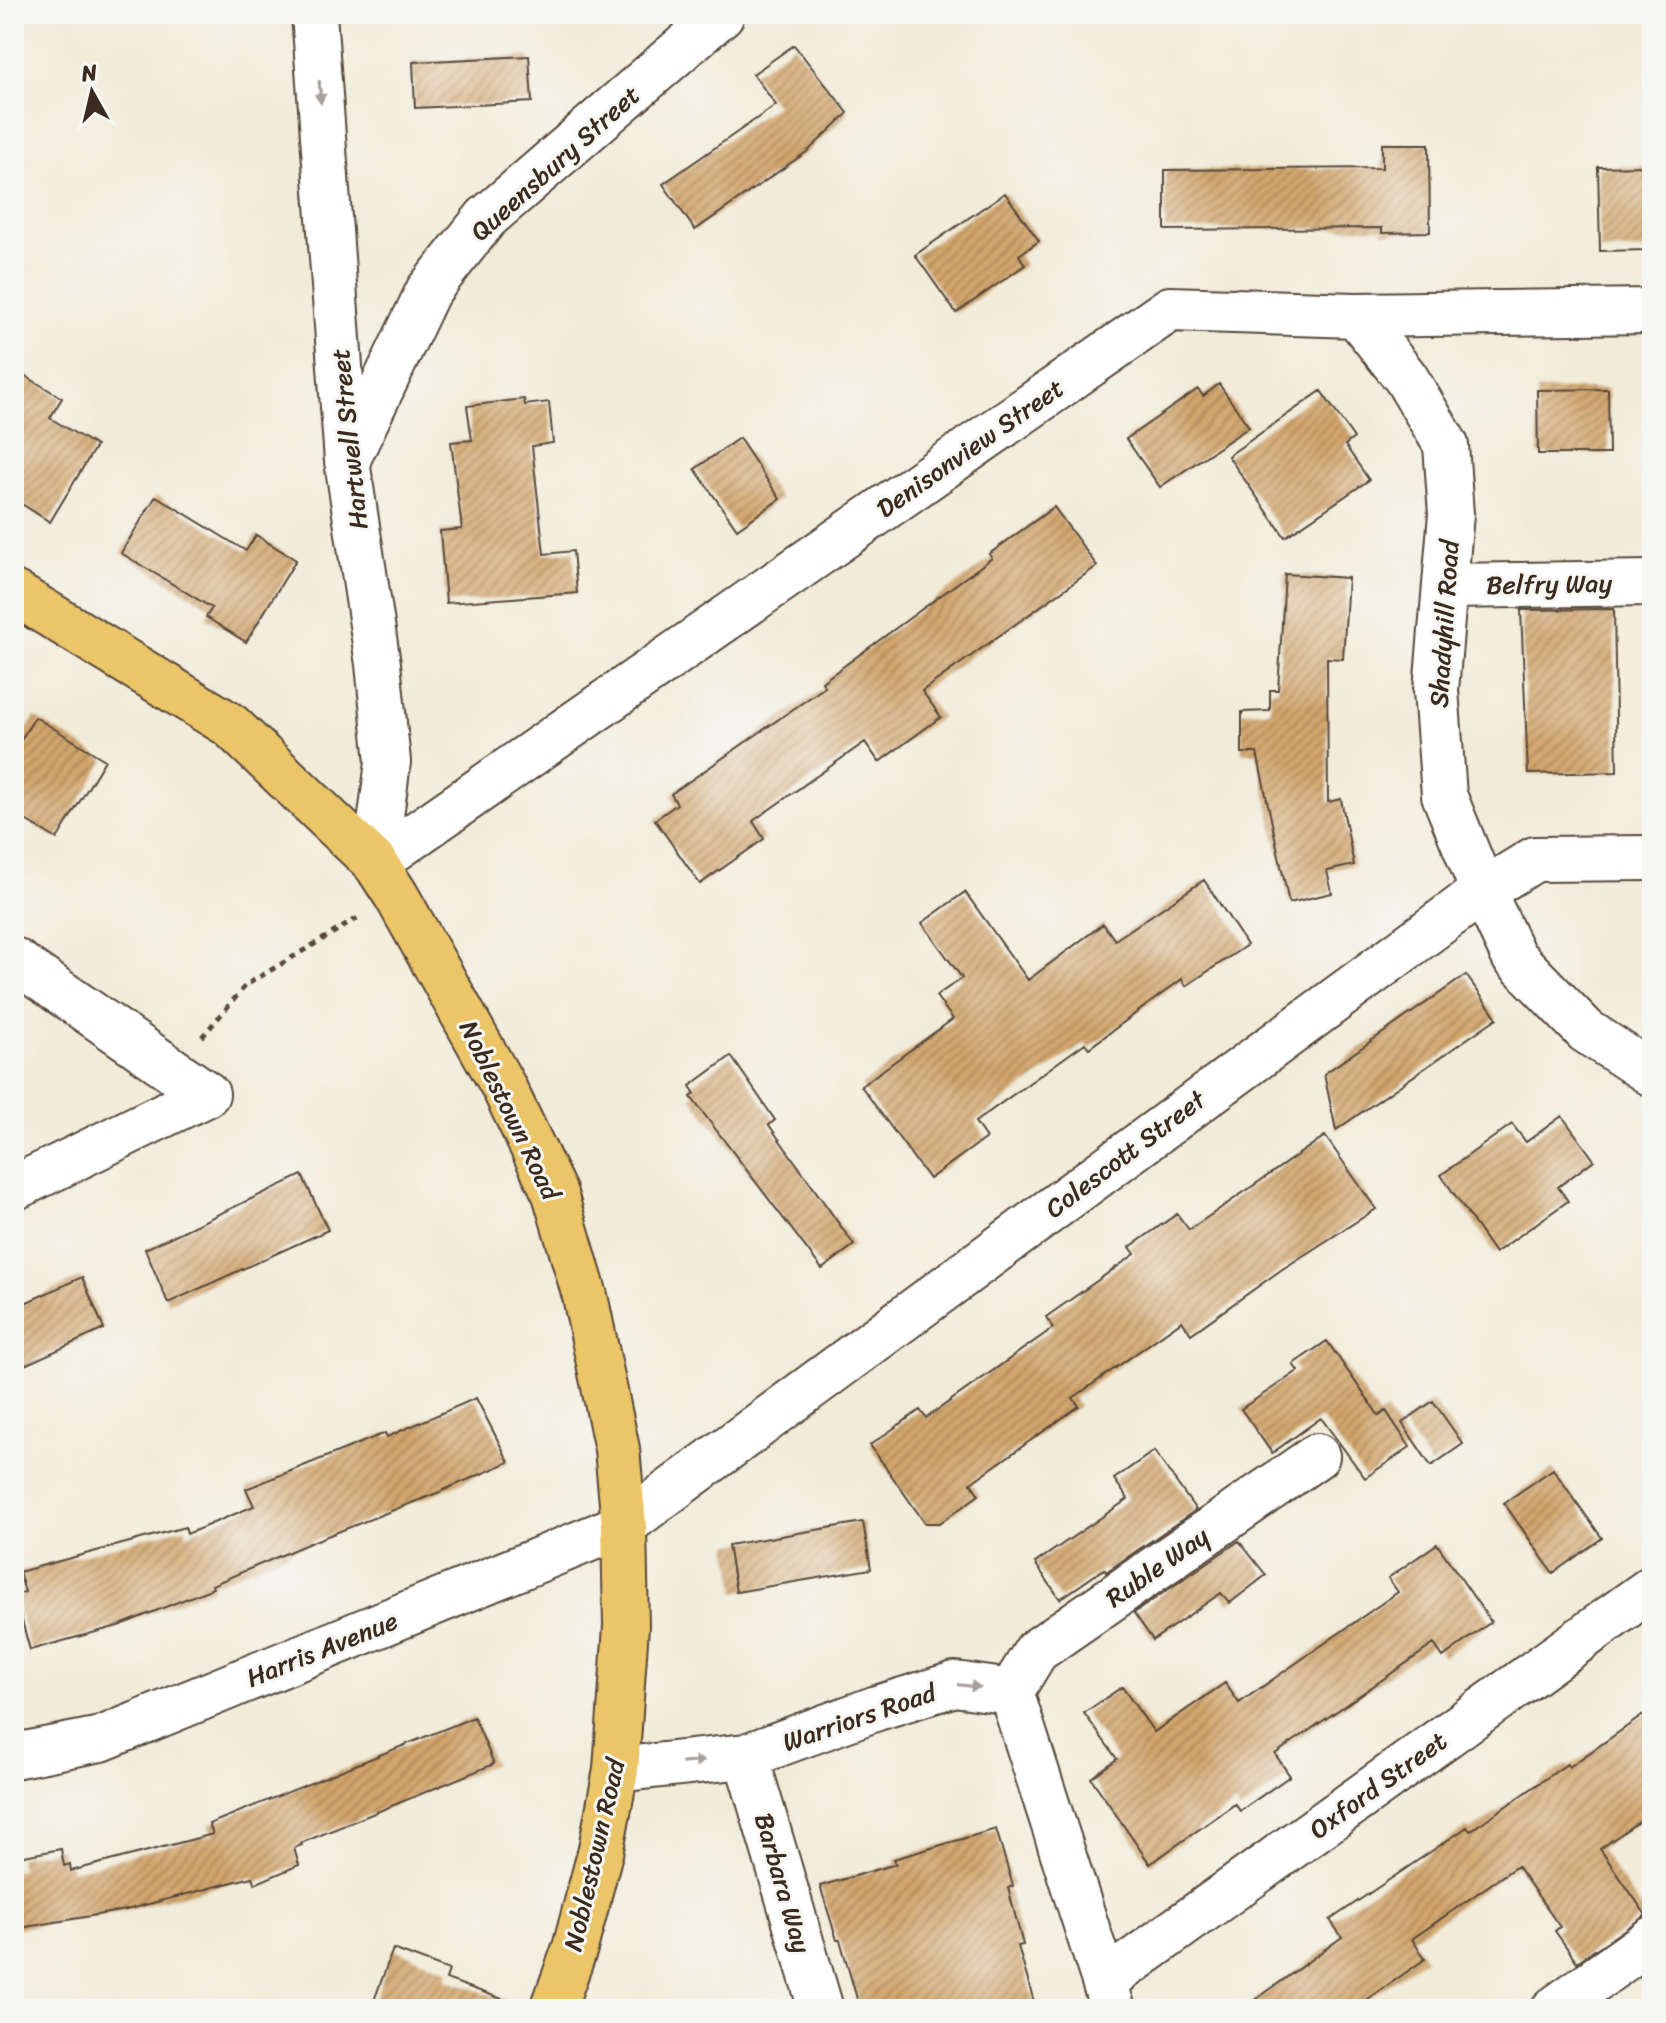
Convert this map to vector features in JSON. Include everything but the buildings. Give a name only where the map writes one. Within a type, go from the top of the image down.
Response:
[{"type":"main road","name":"Noblestown Road","points":[[14,593],[230,725],[386,879],[503,1086],[555,1194],[585,1296],[617,1449],[624,1525],[626,1626],[616,1770],[601,1849],[575,1948],[553,2009]]},
{"type":"street","name":"Hartwell Street","points":[[314,14],[347,461],[378,664],[388,762],[386,879]]},
{"type":"street","name":"Queensbury Street","points":[[347,461],[428,291],[486,218],[722,14]]},
{"type":"street","name":"Denisonview Street","points":[[386,879],[1170,309],[1356,315],[1652,311]]},
{"type":"street","name":"Shadyhill Road","points":[[1356,315],[1406,378],[1446,445],[1451,514],[1436,690],[1444,795],[1514,957],[1586,1031],[1652,1074]]},
{"type":"street","name":"Belfry Way","points":[[1447,586],[1652,583]]},
{"type":"street","name":"Colescott Street","points":[[624,1525],[1483,891],[1535,859],[1652,858]]},
{"type":"street","points":[[14,960],[207,1094],[14,1188]]},
{"type":"street","name":"Ruble Way","points":[[1011,1692],[1036,1651],[1317,1456]]},
{"type":"street","name":"Harris Avenue","points":[[14,1756],[101,1739],[624,1525]]},
{"type":"street","name":"Oxford Street","points":[[1109,1995],[1652,1588]]},
{"type":"street","name":"Warriors Road","points":[[616,1770],[746,1756],[877,1708],[955,1684],[1011,1692]]},
{"type":"street","points":[[1011,1692],[1109,1995]]},
{"type":"street","name":"Barbara Way","points":[[746,1756],[821,2009]]},
{"type":"street","points":[[1554,2009],[1652,1939]]},
{"type":"path","points":[[173,1071],[246,985],[386,879]]}]
